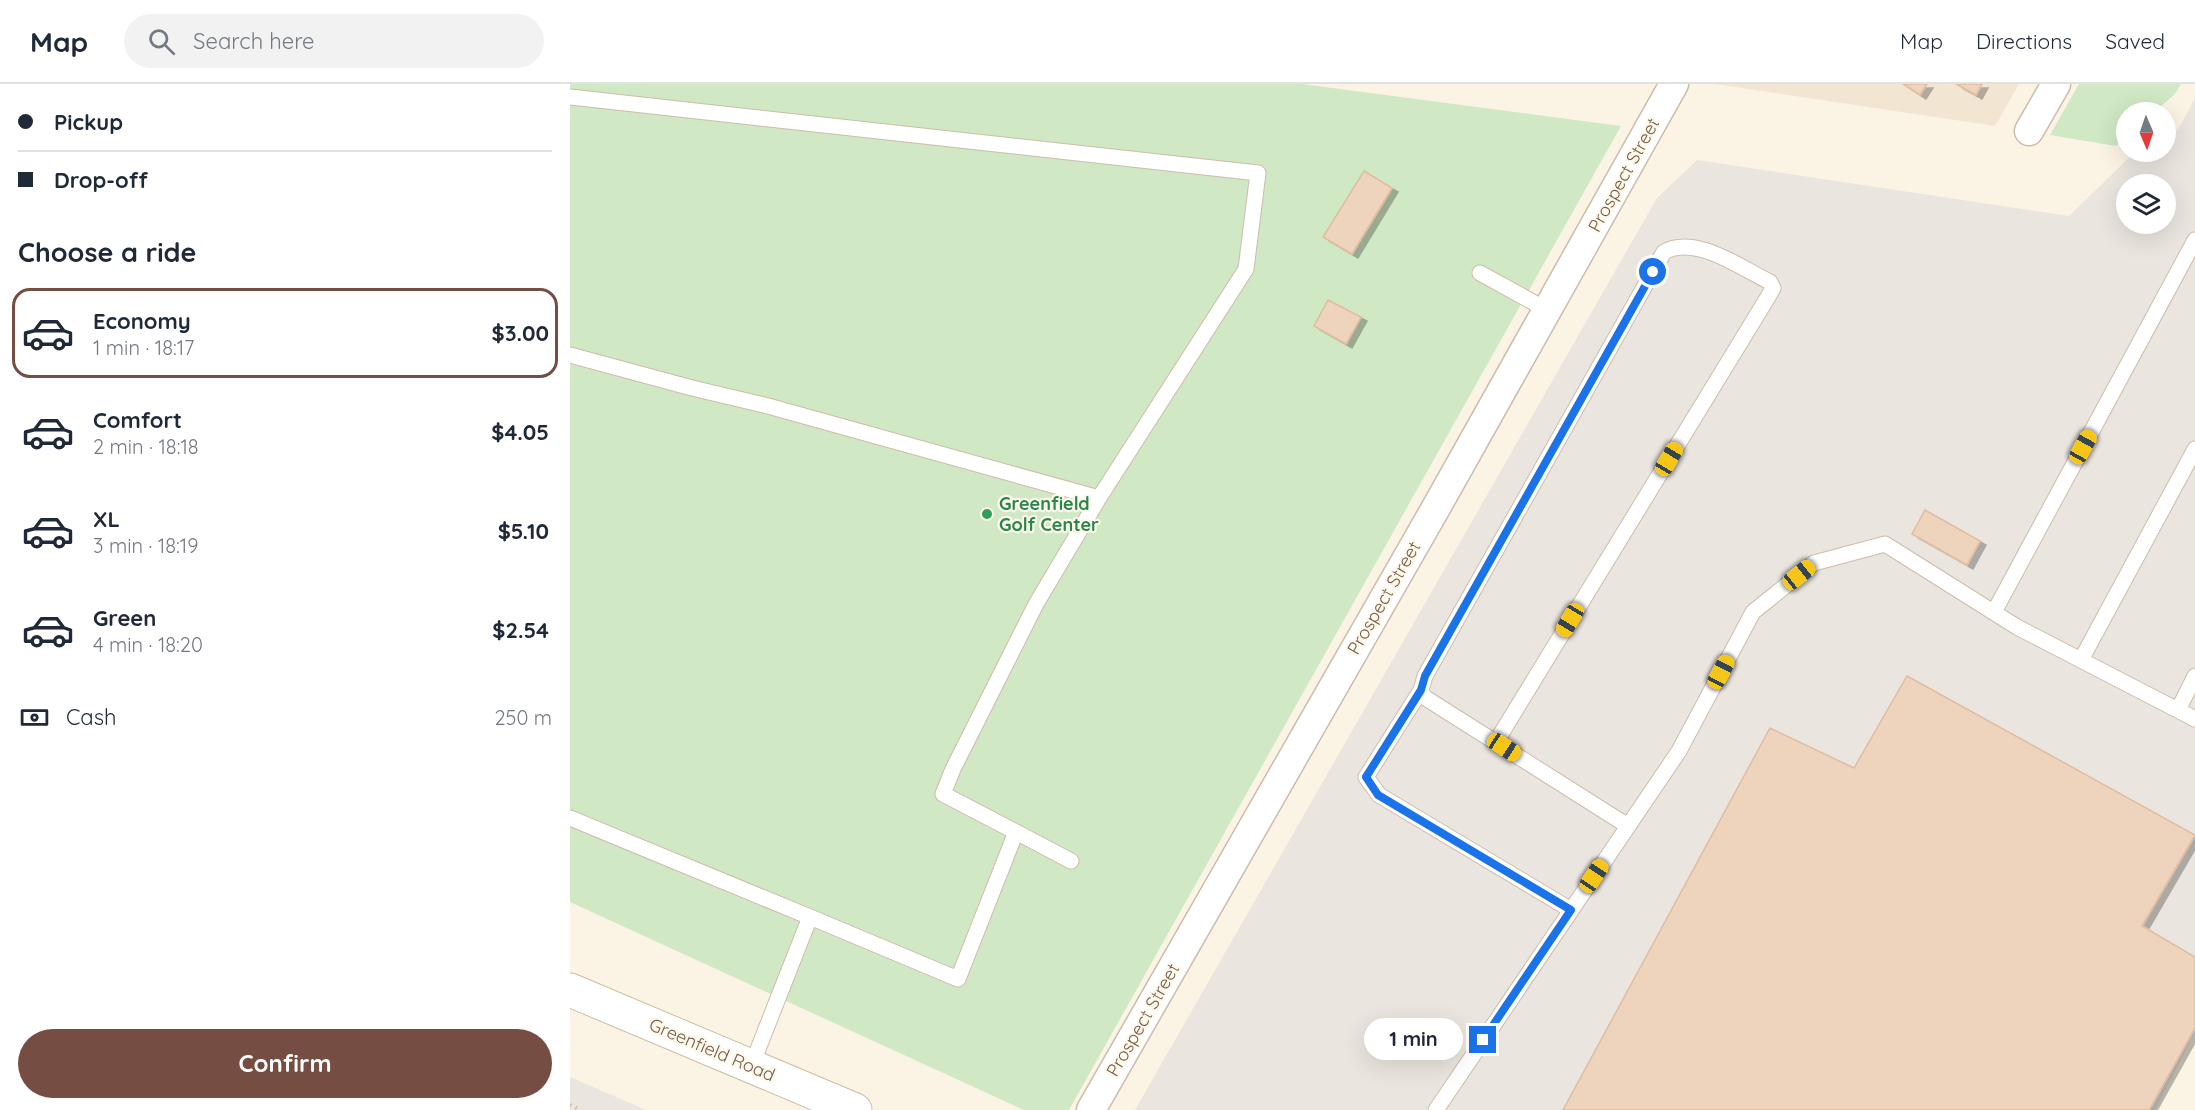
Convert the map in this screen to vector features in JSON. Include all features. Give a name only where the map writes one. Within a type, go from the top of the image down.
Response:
[{"type":"main road","name":"Greenfield Road","points":[[570,990],[855,1110]]},
{"type":"street","name":"Prospect Street","points":[[1091,1110],[1674,84]]},
{"type":"street","points":[[2028,130],[2056,84]]},
{"type":"lane","points":[[570,97],[1258,173],[1246,269],[1098,498],[1036,604],[953,769],[943,794],[1071,861]]},
{"type":"lane","points":[[1994,612],[2195,240]]},
{"type":"lane","points":[[1496,742],[1768,297],[1773,288],[1770,282],[1700,248],[1675,246],[1664,252],[1425,676],[1421,690],[1366,777],[1378,795],[1571,910]]},
{"type":"lane","points":[[1480,273],[1547,310]]},
{"type":"lane","points":[[570,355],[779,409],[1098,498]]},
{"type":"lane","points":[[2081,660],[2195,449]]},
{"type":"lane","points":[[1436,1110],[1679,751],[1753,612],[1814,563],[1885,544],[2017,627],[2195,719]]},
{"type":"lane","points":[[2178,710],[2195,676]]},
{"type":"lane","points":[[1421,690],[1424,697],[1628,826]]},
{"type":"lane","points":[[570,818],[958,979],[1016,832]]},
{"type":"lane","points":[[751,1067],[810,917]]},
{"type":"path","points":[[570,1106],[581,1110]]},
{"type":"shaded area","points":[[1714,84],[2019,84],[1995,126]]},
{"type":"shaded area","points":[[2195,98],[2195,1032],[2155,1110],[1135,1110],[1657,198],[1697,160],[2069,216],[2125,162],[2176,162],[2176,131]]},
{"type":"shaded area","points":[[570,1077],[646,1110],[570,1110]]},
{"type":"green space","name":"Greenfield Golf Center","points":[[570,84],[1302,84],[1621,126],[1069,1110],[1024,1110],[570,902]]},
{"type":"green space","points":[[2079,84],[2181,84],[2166,102],[2116,102],[2116,146],[2050,135]]},
{"type":"building","points":[[1903,84],[1927,84],[1920,95]]},
{"type":"building","points":[[1956,84],[1982,84],[1976,95]]},
{"type":"building","points":[[1364,171],[1392,188],[1352,254],[1323,237]]},
{"type":"building","points":[[1328,300],[1361,317],[1346,344],[1314,326]]},
{"type":"building","points":[[1925,510],[1980,541],[1967,565],[1912,534]]},
{"type":"building","points":[[1907,676],[2195,835],[2142,926],[2195,957],[2195,1028],[2149,1110],[1563,1110],[1770,728],[1854,768]]},
{"type":"place","name":"Greenfield Golf Center","points":[[987,514]]},
{"type":"route","points":[[1483,1040],[1571,910],[1378,795],[1366,777],[1421,690],[1425,676],[1653,272]]}]
